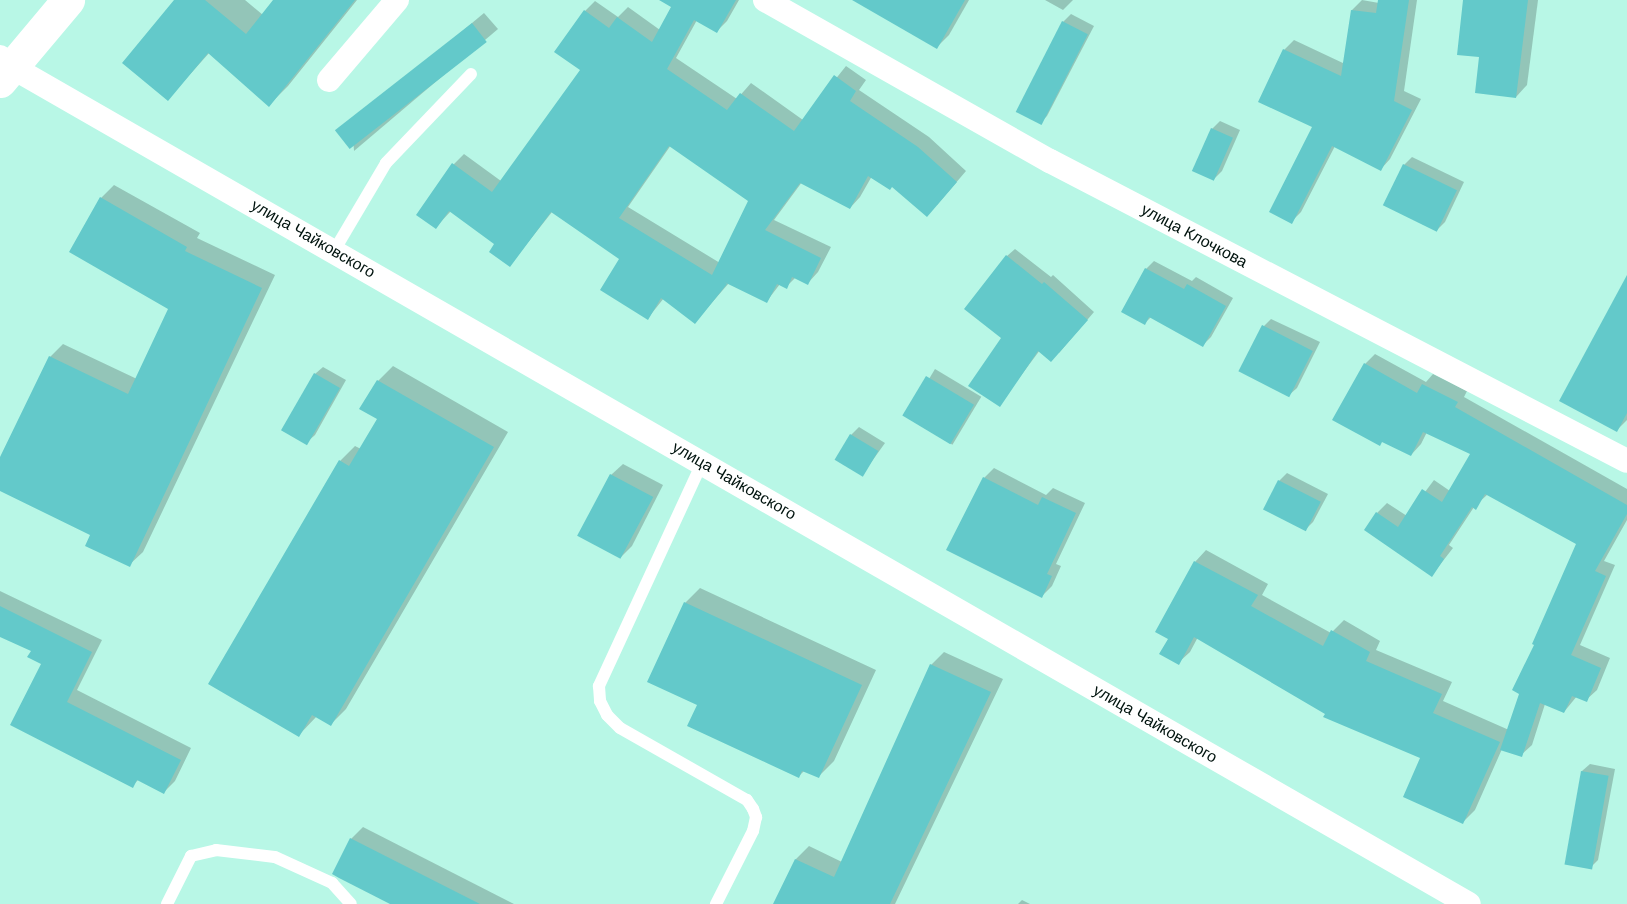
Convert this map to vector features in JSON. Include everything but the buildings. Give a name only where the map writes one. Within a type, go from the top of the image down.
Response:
[{"type":"main road","points":[[4,68],[68,0]]},
{"type":"street","points":[[329,81],[397,0]]},
{"type":"street","name":"улица Клочкова","points":[[765,0],[1050,161],[1627,461]]},
{"type":"street","name":"улица Чайковского","points":[[4,68],[334,251],[1469,904]]},
{"type":"lane","points":[[334,251],[386,163],[471,74]]},
{"type":"lane","points":[[702,463],[599,686],[600,701],[607,715],[620,728],[747,800],[753,809],[756,817],[753,831],[716,904]]},
{"type":"lane","points":[[167,904],[191,856],[216,850],[275,858],[332,884],[351,904]]}]
